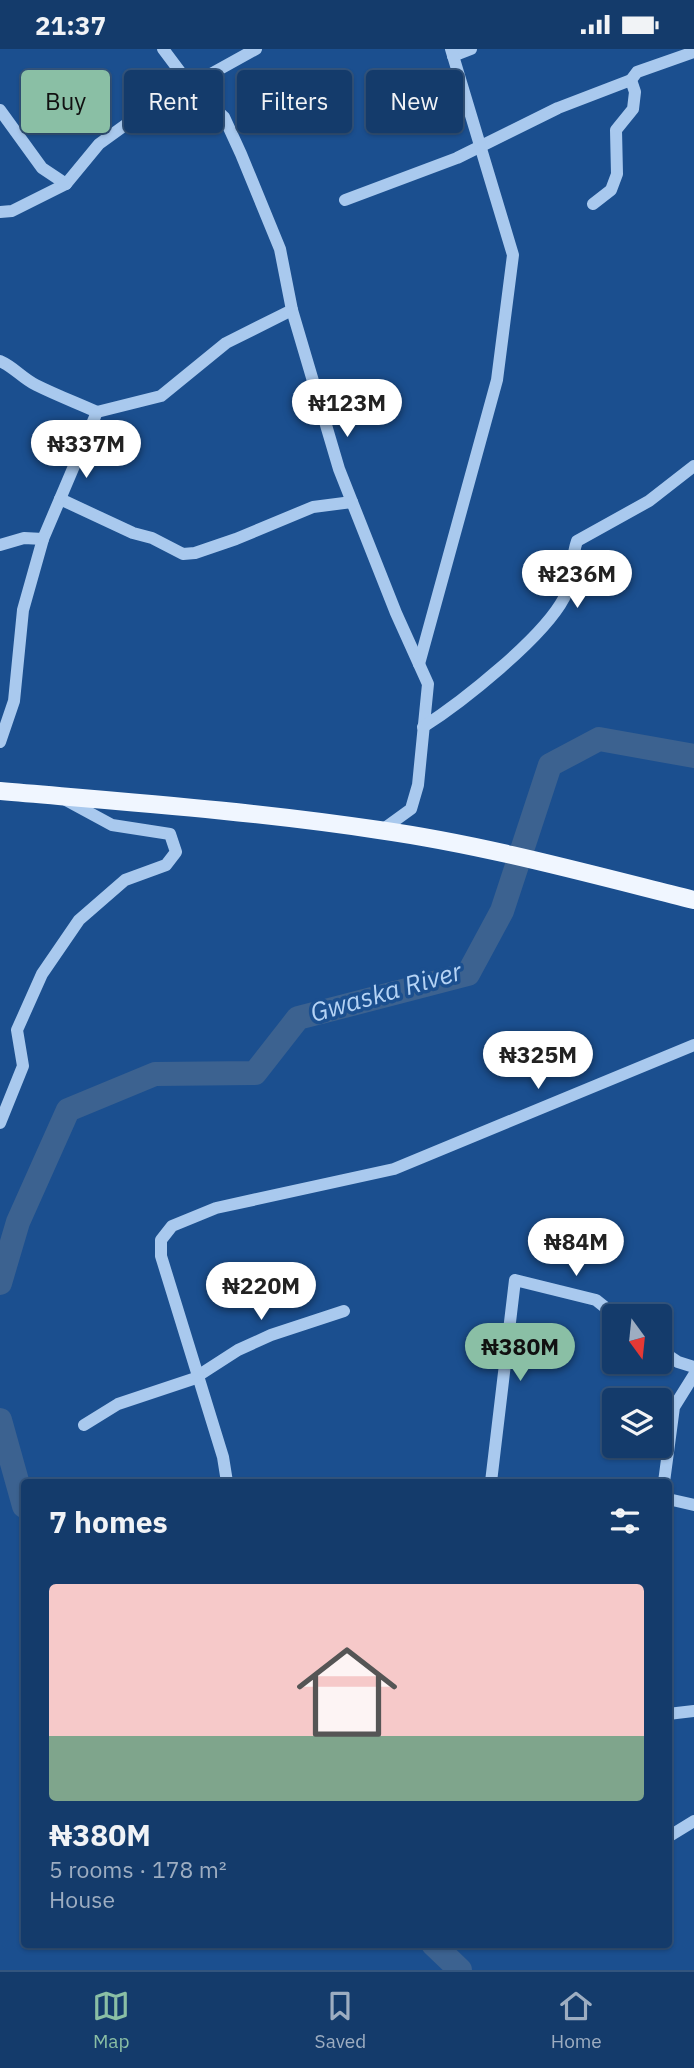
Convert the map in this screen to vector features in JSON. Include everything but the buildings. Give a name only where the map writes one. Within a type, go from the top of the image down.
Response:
[{"type":"main road","points":[[0,791],[233,810],[382,830],[694,900]]},
{"type":"street","points":[[163,49],[179,70]]},
{"type":"street","points":[[218,70],[256,49]]},
{"type":"street","points":[[419,664],[498,380],[513,255],[452,52],[471,49]]},
{"type":"street","points":[[345,200],[457,158],[558,108],[631,81],[636,72],[694,52]]},
{"type":"street","points":[[593,204],[611,190],[617,174],[616,130],[633,109],[635,92],[631,81]]},
{"type":"street","points":[[0,110],[42,168],[66,184]]},
{"type":"street","points":[[223,116],[280,249],[292,310],[339,469],[428,684],[418,785],[411,809],[382,830]]},
{"type":"street","points":[[0,212],[12,211],[66,184],[99,144],[124,126]]},
{"type":"street","points":[[0,361],[12,366],[34,384],[97,412],[161,396],[226,343],[292,310]]},
{"type":"street","points":[[0,742],[13,701],[23,610],[43,539],[97,412]]},
{"type":"street","points":[[423,727],[484,681],[544,625],[563,600],[571,581],[570,559],[577,541],[649,501],[694,466]]},
{"type":"street","points":[[60,499],[183,554],[195,553],[313,507],[352,502]]},
{"type":"street","points":[[0,545],[24,538],[43,539]]},
{"type":"street","points":[[0,1123],[23,1066],[17,1030],[42,975],[79,920],[125,880],[166,865],[176,852],[170,834],[112,825],[58,796]]},
{"type":"street","points":[[227,1479],[223,1457],[161,1256],[162,1240],[172,1226],[216,1208],[394,1169],[694,1045]]},
{"type":"street","points":[[491,1479],[515,1280],[596,1300],[602,1305]]},
{"type":"street","points":[[84,1425],[118,1404],[172,1387],[198,1375],[238,1350],[260,1340],[344,1311]]},
{"type":"street","points":[[672,1358],[694,1367]]},
{"type":"street","points":[[664,1479],[674,1408],[694,1375]]},
{"type":"street","points":[[672,1500],[694,1505]]},
{"type":"street","points":[[672,1714],[694,1711]]},
{"type":"street","points":[[672,1835],[694,1821]]},
{"type":"waterway","name":"Gwaska River","points":[[0,1283],[18,1222],[68,1110],[155,1074],[255,1073],[298,1018],[468,974],[502,911],[550,765],[599,739],[694,756]]},
{"type":"waterway","name":"Gwaska River","points":[[0,1420],[21,1495]]},
{"type":"waterway","name":"Gwaska River","points":[[437,1948],[460,1970]]}]
